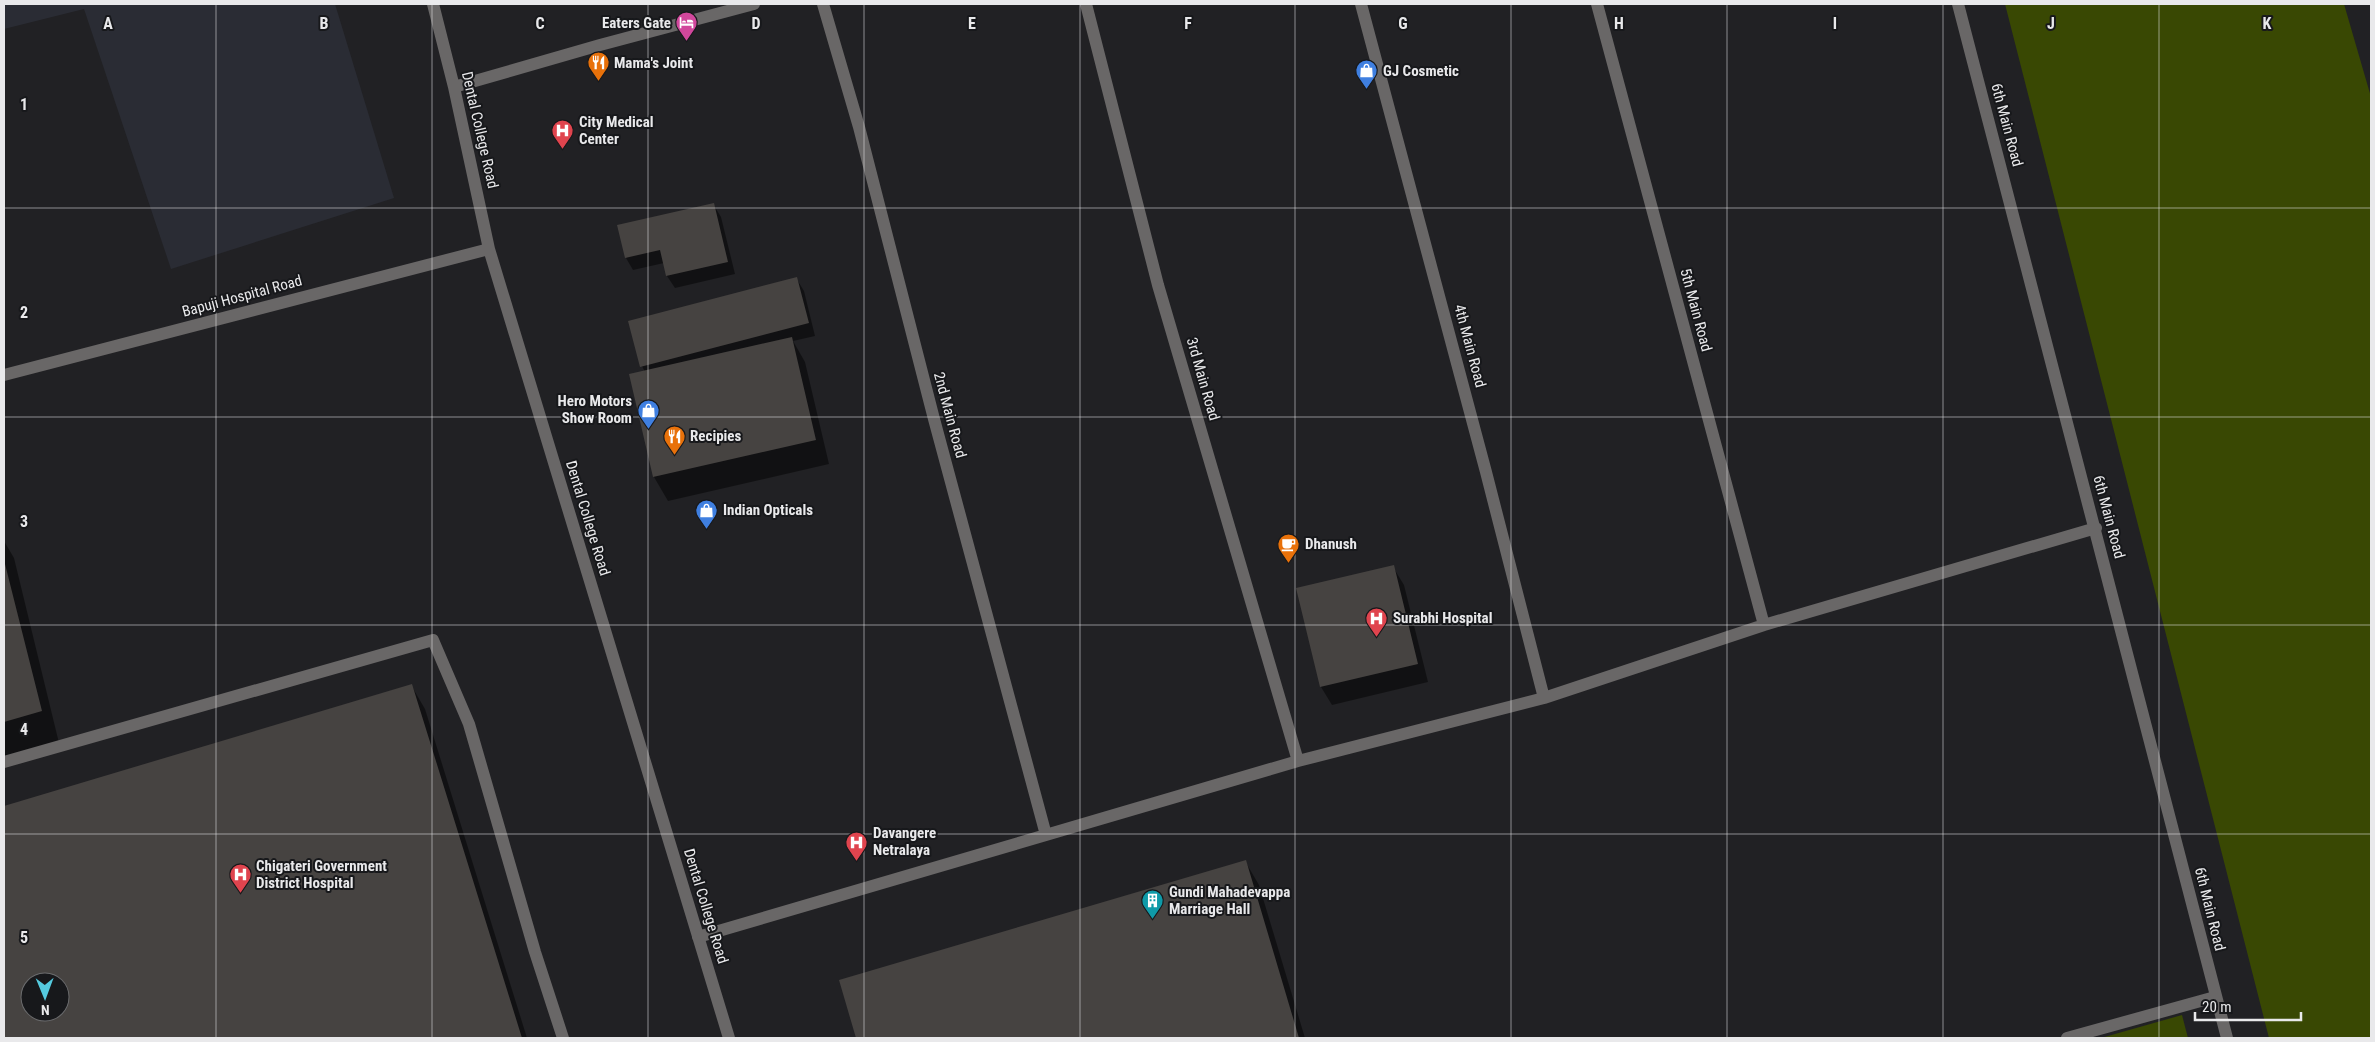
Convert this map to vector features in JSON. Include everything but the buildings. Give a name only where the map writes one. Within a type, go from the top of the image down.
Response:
[{"type":"street","name":"Dental College Road","points":[[433,4],[454,87],[489,249],[729,1038]]},
{"type":"street","points":[[454,87],[600,45],[754,4]]},
{"type":"street","name":"2nd Main Road","points":[[823,4],[859,127],[934,419],[1046,835]]},
{"type":"street","name":"3rd Main Road","points":[[1086,4],[1158,284],[1298,761]]},
{"type":"street","name":"4th Main Road","points":[[1361,4],[1486,472],[1544,698]]},
{"type":"street","name":"5th Main Road","points":[[1597,4],[1764,625]]},
{"type":"street","name":"6th Main Road","points":[[1958,4],[2096,528],[2227,1038]]},
{"type":"street","name":"Bapuji Hospital Road","points":[[4,375],[489,249]]},
{"type":"street","points":[[698,938],[1298,761],[1544,698],[1764,625],[2096,528]]},
{"type":"street","points":[[4,762],[433,640],[469,724],[535,952],[563,1038]]},
{"type":"street","points":[[2067,1038],[2215,997]]},
{"type":"shaded area","points":[[4,4],[335,4],[394,198],[171,269],[84,9],[4,29]]},
{"type":"green space","points":[[2005,4],[2344,4],[2371,97],[2371,1038],[2269,1038]]},
{"type":"green space","points":[[2182,1015],[2188,1038],[2101,1038]]},
{"type":"place","name":"Eaters Gate","points":[[687,42]]},
{"type":"place","name":"Mama's Joint","points":[[598,82]]},
{"type":"place","name":"GJ Cosmetic","points":[[1367,90]]},
{"type":"place","name":"City Medical Center","points":[[563,150]]},
{"type":"place","name":"Hero Motors Show Room","points":[[648,429]]},
{"type":"place","name":"Recipies","points":[[674,455]]},
{"type":"place","name":"Indian Opticals","points":[[707,529]]},
{"type":"place","name":"Dhanush","points":[[1289,563]]},
{"type":"place","name":"Surabhi Hospital","points":[[1377,637]]},
{"type":"place","name":"Davangere Netralaya","points":[[857,861]]},
{"type":"place","name":"Chigateri Government District Hospital","points":[[240,894]]},
{"type":"place","name":"Gundi Mahadevappa Marriage Hall","points":[[1153,920]]}]
